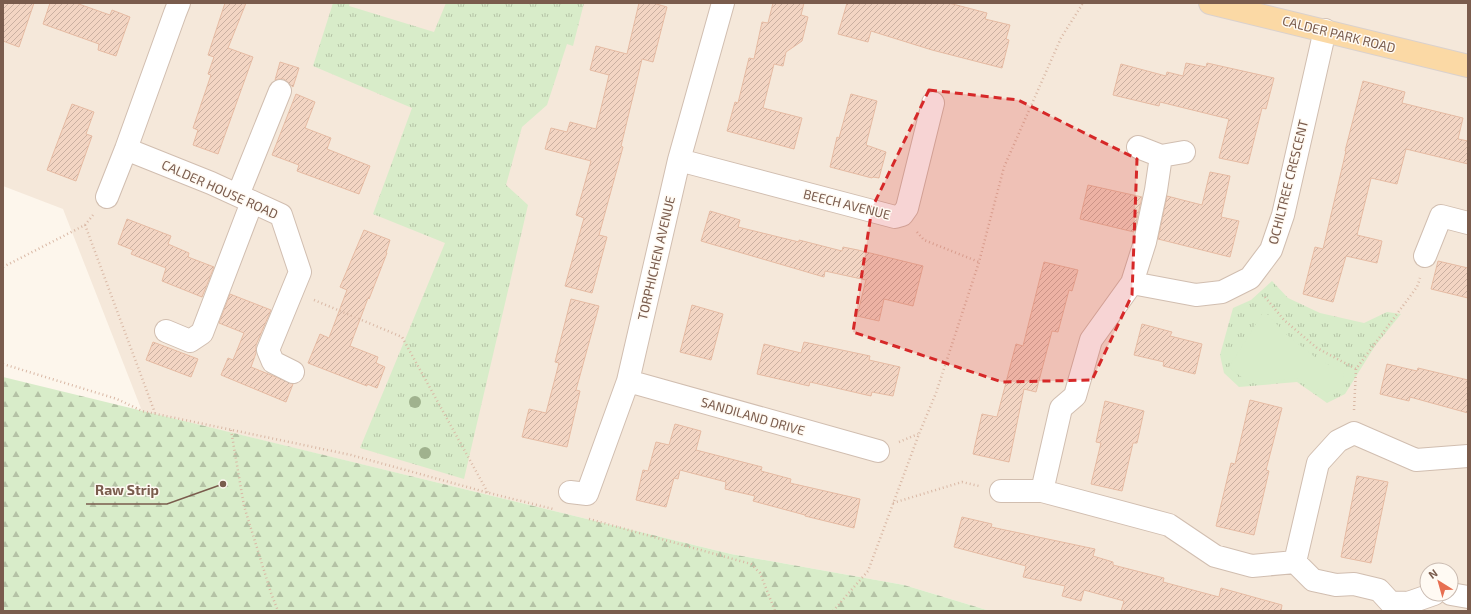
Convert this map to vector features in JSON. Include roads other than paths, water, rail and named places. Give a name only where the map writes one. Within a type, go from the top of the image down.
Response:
[{"type":"main road","name":"CALDER PARK ROAD","points":[[1210,3],[1468,66]]},
{"type":"street","points":[[107,198],[180,3]]},
{"type":"street","name":"TORPHICHEN AVENUE","points":[[570,492],[587,494],[628,381],[679,160],[722,3]]},
{"type":"street","name":"OCHILTREE CRESCENT","points":[[1132,282],[1196,295],[1222,292],[1250,278],[1271,250],[1283,215],[1325,30]]},
{"type":"street","points":[[166,330],[190,341],[202,333],[280,91]]},
{"type":"street","name":"BEECH AVENUE","points":[[679,160],[895,217],[902,215],[907,208],[933,103]]},
{"type":"street","points":[[1138,147],[1160,156],[1184,152]]},
{"type":"street","name":"CALDER HOUSE ROAD","points":[[126,148],[281,215],[300,272],[268,350],[272,362],[293,372]]},
{"type":"street","points":[[1042,491],[1061,408],[1075,396],[1091,340],[1132,282],[1145,242],[1156,190],[1160,156]]},
{"type":"street","points":[[1425,256],[1442,216],[1468,222]]},
{"type":"street","name":"SANDILAND DRIVE","points":[[628,381],[878,451]]},
{"type":"street","points":[[1295,562],[1318,463],[1338,441],[1354,433],[1416,460],[1468,456]]},
{"type":"street","points":[[1001,491],[1042,491],[1169,525],[1215,556],[1252,566],[1295,562]]},
{"type":"street","points":[[1295,562],[1313,580],[1336,585],[1354,584],[1379,590],[1388,606],[1408,603],[1419,599]]},
{"type":"place","name":"Raw Strip","points":[[223,484]]}]
